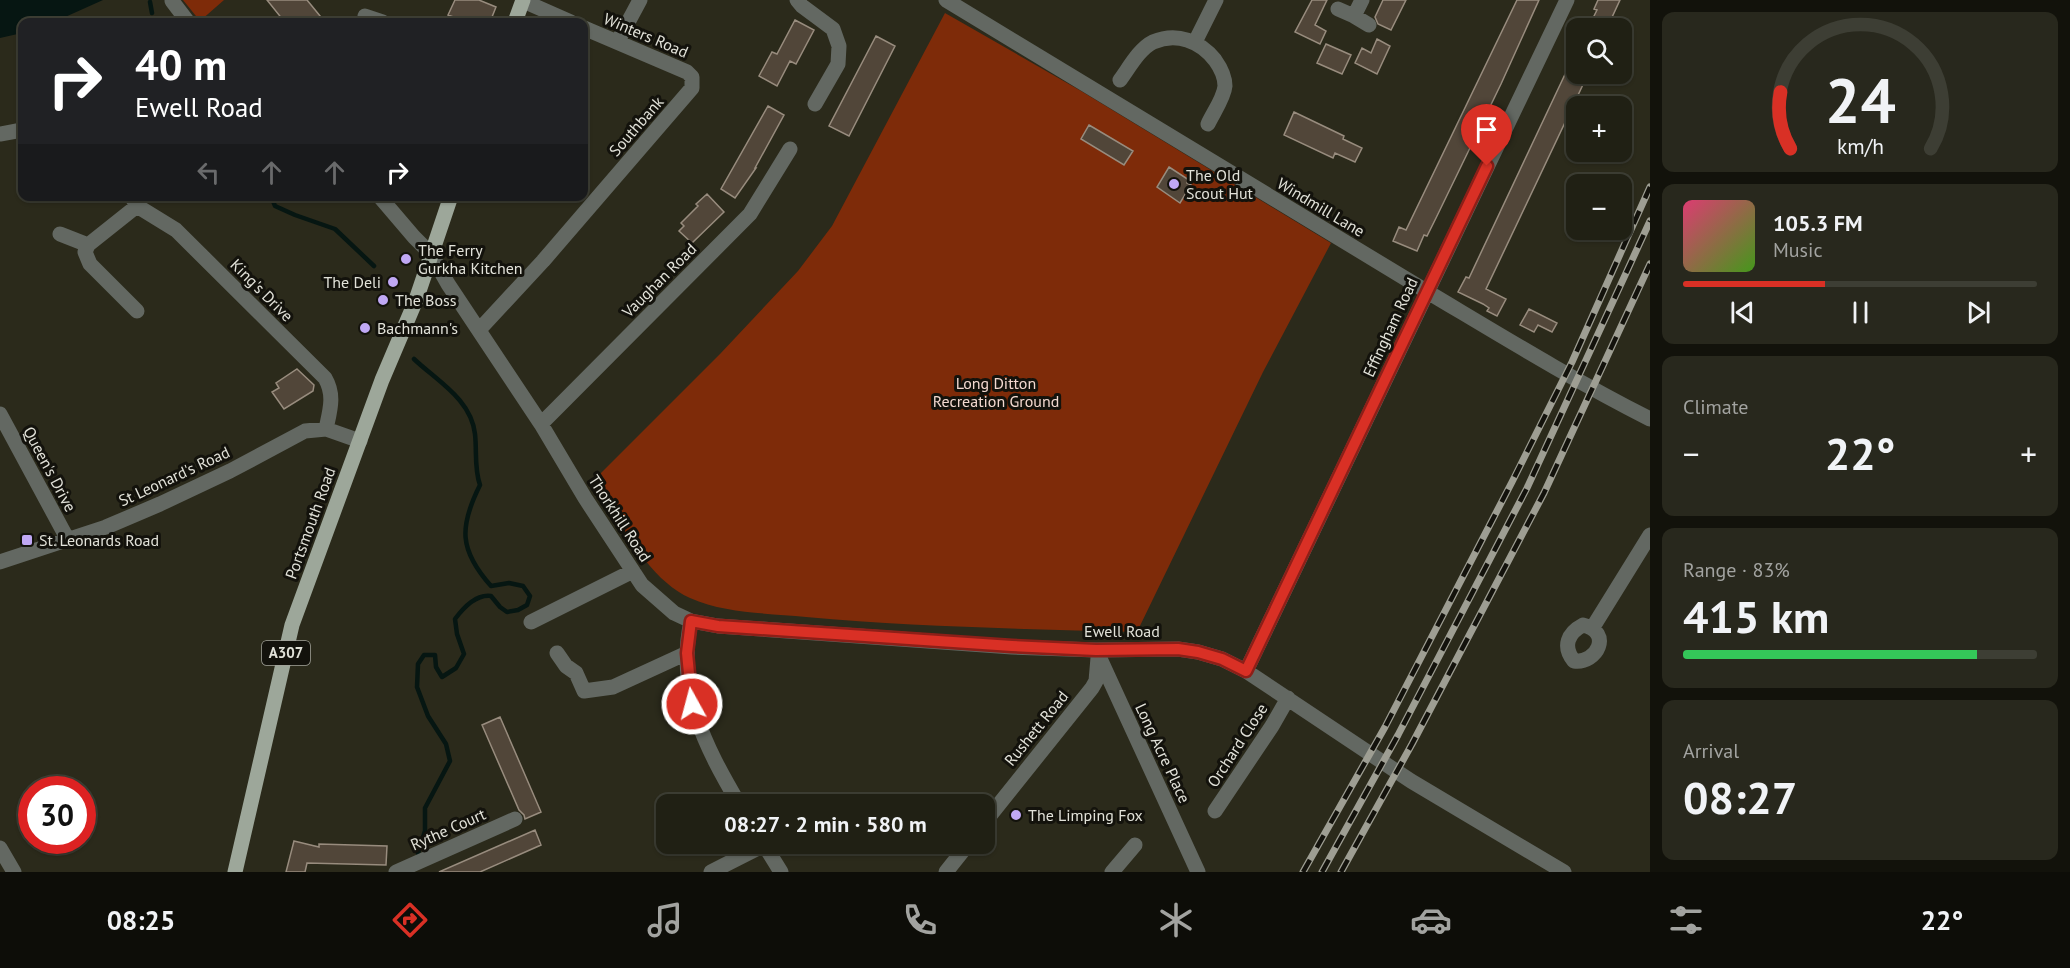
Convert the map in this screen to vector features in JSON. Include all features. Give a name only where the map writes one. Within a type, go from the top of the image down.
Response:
[{"type":"main road","points":[[517,18],[523,1]]},
{"type":"main road","name":"Portsmouth Road","points":[[235,872],[292,625],[382,380],[416,300],[449,201]]},
{"type":"street","points":[[618,41],[640,0]]},
{"type":"street","points":[[797,0],[833,28],[839,46],[838,64],[815,105]]},
{"type":"street","name":"Windmill Lane","points":[[946,0],[1546,363],[1650,419]]},
{"type":"street","points":[[1196,42],[1216,0]]},
{"type":"street","points":[[1354,16],[1362,0]]},
{"type":"street","name":"Effingham Road","points":[[1246,671],[1567,0]]},
{"type":"street","points":[[172,1],[185,18]]},
{"type":"street","points":[[523,1],[563,18]]},
{"type":"street","points":[[1338,9],[1369,25]]},
{"type":"street","points":[[365,16],[371,18]]},
{"type":"street","name":"Winters Road","points":[[588,30],[687,72],[692,77]]},
{"type":"street","points":[[1120,80],[1150,43],[1164,38],[1180,38],[1196,42],[1220,67],[1224,79],[1225,88],[1208,124]]},
{"type":"street","name":"Southbank","points":[[478,330],[543,261],[683,100],[692,88],[692,77]]},
{"type":"street","points":[[0,134],[18,131]]},
{"type":"street","name":"Vaughan Road","points":[[541,424],[750,214],[790,149]]},
{"type":"street","points":[[134,201],[88,245],[85,252],[90,264],[136,312]]},
{"type":"street","name":"King's Drive","points":[[134,201],[176,230],[325,378],[332,398],[326,429]]},
{"type":"street","name":"Thorkhill Road","points":[[383,201],[431,254],[642,585],[666,607],[691,621]]},
{"type":"street","points":[[60,234],[88,245]]},
{"type":"street","name":"Queen's Drive","points":[[0,414],[68,540]]},
{"type":"street","points":[[326,429],[360,441]]},
{"type":"street","name":"St Leonard's Road","points":[[0,562],[106,527],[202,485],[305,431],[326,429]]},
{"type":"street","points":[[1593,627],[1650,535]]},
{"type":"street","points":[[531,622],[633,571]]},
{"type":"street","points":[[691,621],[687,653],[692,704],[702,736],[734,794]]},
{"type":"street","name":"Ewell Road","points":[[691,621],[718,626],[791,632],[1001,646],[1096,650],[1178,649],[1198,652],[1222,659],[1246,671],[1411,781],[1564,872]]},
{"type":"street","name":"Rushett Road","points":[[995,809],[1092,688],[1096,681],[1099,661],[1096,650]]},
{"type":"street","name":"Long Acre Place","points":[[1096,650],[1197,872]]},
{"type":"street","points":[[557,653],[566,666],[576,673],[584,691],[613,687],[687,653]]},
{"type":"street","name":"Orchard Close","points":[[1215,811],[1288,698]]},
{"type":"street","name":"Rythe Court","points":[[396,872],[515,819]]},
{"type":"street","points":[[1112,872],[1135,845]]},
{"type":"street","points":[[0,848],[14,872]]},
{"type":"street","points":[[711,872],[744,854]]},
{"type":"street","points":[[769,854],[781,872]]},
{"type":"street","points":[[946,872],[960,854]]},
{"type":"green space","points":[[183,0],[224,0],[203,18],[198,18]]},
{"type":"green space","name":"Long Ditton Recreation Ground","points":[[945,13],[1081,91],[1331,243],[1263,372],[1137,632],[889,623],[747,612],[718,607],[690,598],[674,589],[660,577],[634,546],[594,480],[720,354],[798,271],[832,226]]},
{"type":"shaded area","points":[[0,0],[103,0],[63,18],[18,18],[18,34],[0,38]]},
{"type":"building","points":[[267,0],[307,0],[322,18],[286,17],[281,18]]},
{"type":"building","points":[[455,0],[479,0],[496,7],[492,18],[456,18],[448,15]]},
{"type":"building","points":[[1312,0],[1327,0],[1315,25],[1326,31],[1320,44],[1295,32]]},
{"type":"building","points":[[1383,0],[1406,0],[1391,30],[1378,24],[1375,17]]},
{"type":"building","points":[[1517,0],[1539,0],[1427,236],[1424,235],[1417,251],[1393,241],[1399,227],[1406,230]]},
{"type":"building","points":[[1598,0],[1620,0],[1612,18],[1593,18],[1597,10],[1594,9]]},
{"type":"building","points":[[795,20],[814,30],[796,64],[790,61],[777,86],[759,76],[772,52],[777,54]]},
{"type":"building","points":[[876,36],[895,46],[849,136],[829,126]]},
{"type":"building","points":[[1377,39],[1390,46],[1377,74],[1355,63],[1362,48],[1371,53]]},
{"type":"building","points":[[1326,44],[1351,55],[1342,74],[1317,63]]},
{"type":"building","points":[[1566,72],[1566,84],[1583,84],[1578,96],[1566,96],[1566,120],[1486,289],[1506,299],[1497,316],[1487,311],[1489,308],[1483,304],[1458,292],[1466,277],[1469,278]]},
{"type":"building","points":[[768,106],[784,115],[756,168],[735,198],[721,189]]},
{"type":"building","points":[[1294,112],[1344,136],[1343,139],[1362,148],[1355,162],[1335,153],[1333,158],[1284,135]]},
{"type":"building","points":[[1089,125],[1133,151],[1124,165],[1081,139]]},
{"type":"building","name":"The Old Scout Hut","points":[[1169,167],[1189,180],[1187,183],[1191,185],[1180,203],[1157,187]]},
{"type":"building","points":[[707,194],[724,212],[692,243],[679,231],[684,226],[681,223]]},
{"type":"building","points":[[1529,309],[1557,323],[1552,332],[1538,325],[1534,332],[1520,325]]},
{"type":"building","points":[[297,369],[314,385],[313,391],[284,409],[272,392],[279,388],[276,383]]},
{"type":"building","points":[[500,717],[541,812],[525,819],[482,725]]},
{"type":"building","points":[[535,830],[541,845],[480,872],[439,872]]},
{"type":"building","points":[[294,841],[319,847],[319,844],[387,846],[386,865],[307,863],[305,872],[286,872]]},
{"type":"waterway","points":[[150,2],[152,13]]},
{"type":"waterway","points":[[273,201],[275,206],[335,229],[374,266]]},
{"type":"waterway","points":[[414,359],[452,392],[467,411],[472,422],[480,485],[468,513],[466,526],[468,549],[473,561],[491,586],[509,583],[523,586],[530,596],[527,605],[507,612],[491,596],[475,599],[455,619],[464,654],[456,668],[442,677],[436,667],[435,655],[424,655],[418,664],[417,687],[428,716],[446,744],[450,761],[425,808],[425,831],[418,853]]},
{"type":"railway","points":[[1303,872],[1385,727],[1512,482],[1572,362],[1650,187]]},
{"type":"railway","points":[[1322,872],[1398,735],[1527,488],[1650,221]]},
{"type":"railway","points":[[1341,872],[1412,744],[1544,493],[1650,264]]},
{"type":"place","name":"The Old Scout Hut","points":[[1174,184]]},
{"type":"place","name":"The Ferry Gurkha Kitchen","points":[[406,259]]},
{"type":"place","name":"The Deli","points":[[393,282]]},
{"type":"place","name":"The Boss","points":[[383,300]]},
{"type":"place","name":"Bachmann's","points":[[365,328]]},
{"type":"place","name":"St. Leonards Road","points":[[27,540]]},
{"type":"place","name":"The Limping Fox","points":[[1016,815]]},
{"type":"route","points":[[692,704],[687,653],[687,637],[691,621],[718,626],[1012,646],[1096,650],[1178,649],[1222,659],[1246,671],[1487,166]]}]
